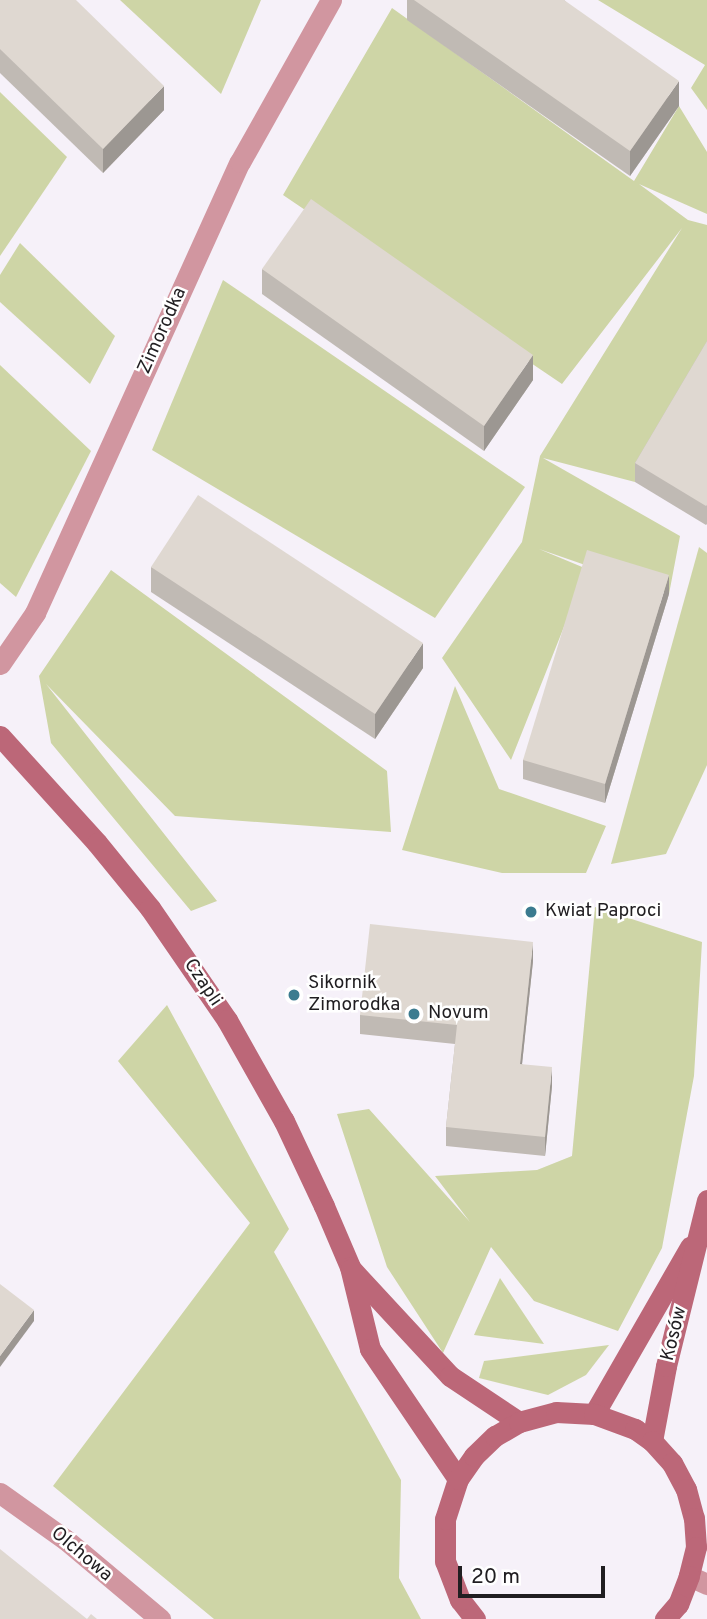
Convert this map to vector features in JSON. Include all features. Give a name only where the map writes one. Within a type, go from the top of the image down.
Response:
[{"type":"street","name":"Zimorodka","points":[[0,664],[35,613],[240,162],[331,0]]},
{"type":"street","name":"Czapli","points":[[0,736],[97,843],[150,908],[228,1020],[284,1121],[350,1267],[370,1349],[458,1479]]},
{"type":"street","name":"Kosów","points":[[652,1441],[666,1366],[707,1200]]},
{"type":"street","name":"Kosów","points":[[594,1414],[701,1227]]},
{"type":"street","name":"Czapli","points":[[350,1267],[450,1376],[519,1422]]},
{"type":"street","points":[[475,1619],[460,1600],[445,1561],[445,1519],[458,1479],[488,1442],[519,1422],[556,1412],[594,1414],[625,1424],[652,1441],[672,1463],[686,1489],[694,1518],[698,1580],[665,1619]]},
{"type":"street","name":"Olchowa","points":[[0,1493],[66,1540],[160,1619]]},
{"type":"green space","points":[[120,0],[261,0],[221,94]]},
{"type":"green space","points":[[598,0],[707,0],[707,110],[691,88],[705,65]]},
{"type":"green space","points":[[392,8],[634,181],[679,106],[707,152],[707,214],[639,184],[688,220],[707,225],[707,354],[635,482],[543,458],[680,536],[669,594],[539,549],[587,569],[511,760],[442,658],[522,542],[540,456],[682,228],[562,384],[283,195]]},
{"type":"green space","points":[[0,92],[67,157],[0,256]]},
{"type":"green space","points":[[20,243],[115,336],[90,384],[0,302],[0,275]]},
{"type":"green space","points":[[223,280],[525,487],[435,618],[152,450]]},
{"type":"green space","points":[[0,365],[91,451],[16,597],[0,583]]},
{"type":"green space","points":[[699,547],[707,553],[707,765],[666,854],[611,864]]},
{"type":"green space","points":[[111,570],[387,771],[391,832],[175,816],[46,684],[217,901],[191,911],[51,743],[39,676]]},
{"type":"green space","points":[[455,686],[499,789],[606,826],[586,873],[502,873],[402,850]]},
{"type":"green space","points":[[595,907],[702,942],[694,1076],[662,1248],[618,1331],[534,1301],[491,1247],[443,1353],[387,1267],[337,1114],[369,1109],[470,1222],[435,1176],[537,1170],[572,1156]]},
{"type":"green space","points":[[167,1005],[289,1229],[274,1252],[401,1480],[399,1578],[421,1619],[214,1619],[53,1486],[250,1223],[118,1061]]},
{"type":"green space","points":[[500,1278],[544,1344],[474,1335]]},
{"type":"green space","points":[[609,1345],[586,1375],[548,1395],[479,1378],[484,1361]]},
{"type":"building","points":[[0,0],[76,0],[164,86],[103,149],[0,49]]},
{"type":"building","points":[[414,0],[564,0],[679,81],[630,151]]},
{"type":"building","points":[[311,199],[533,355],[484,426],[262,269]]},
{"type":"building","points":[[707,341],[707,505],[706,506],[635,463]]},
{"type":"building","points":[[198,495],[423,643],[375,714],[151,567]]},
{"type":"building","points":[[587,550],[669,575],[605,784],[523,760]]},
{"type":"building","points":[[370,924],[533,942],[520,1064],[552,1067],[545,1137],[446,1127],[457,1025],[360,1015]]},
{"type":"building","points":[[0,1284],[34,1310],[0,1356]]},
{"type":"building","points":[[0,1549],[87,1619],[0,1619]]},
{"type":"place","name":"Kwiat Paproci","points":[[531,912]]},
{"type":"place","name":"Sikornik Zimorodka","points":[[294,995]]},
{"type":"place","name":"Novum","points":[[414,1014]]}]
